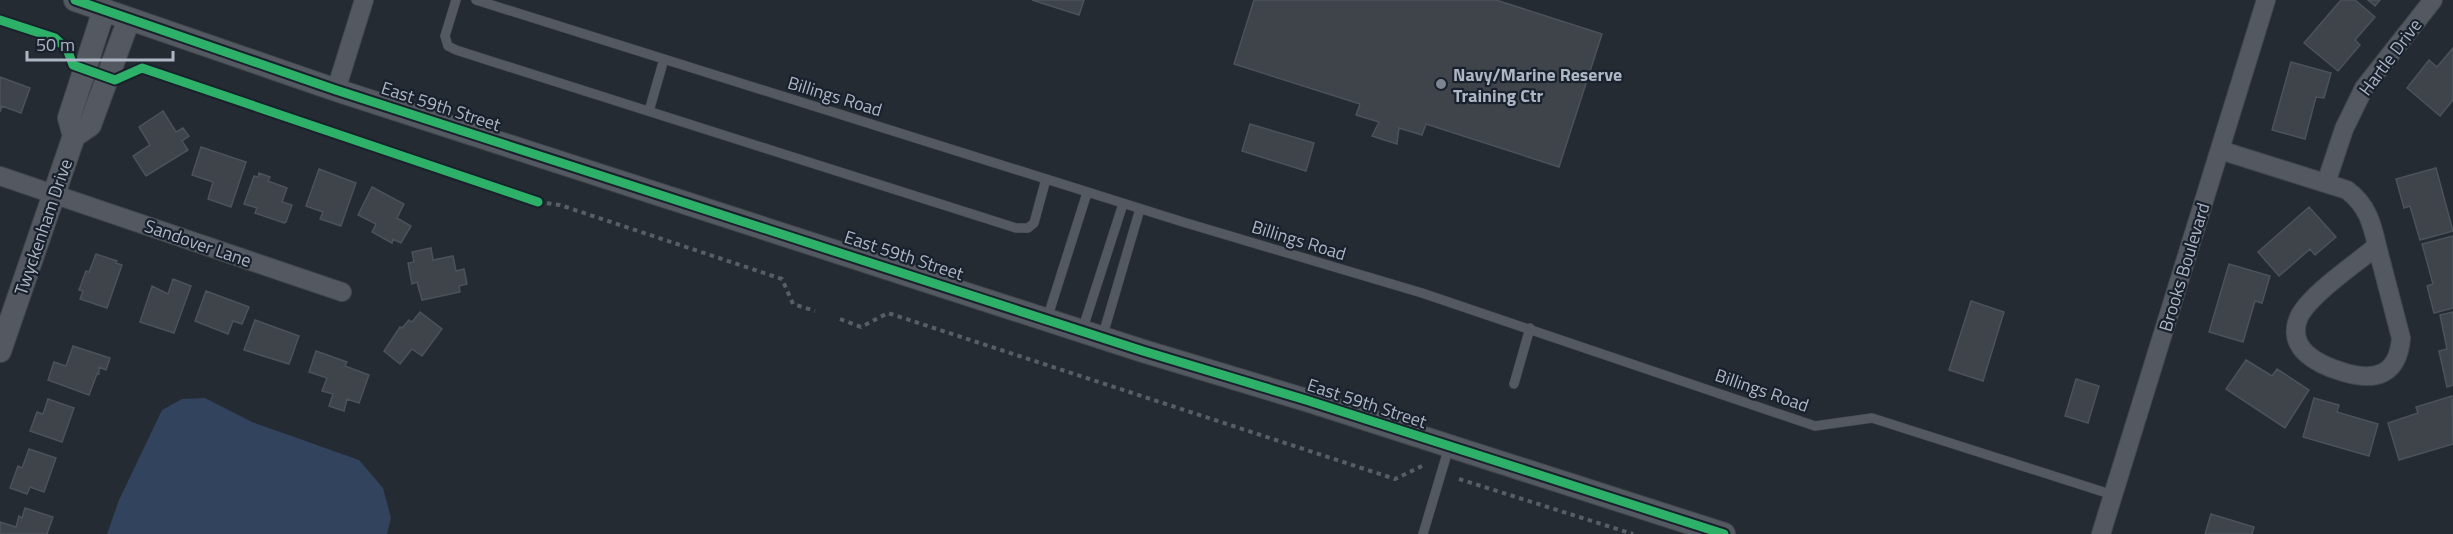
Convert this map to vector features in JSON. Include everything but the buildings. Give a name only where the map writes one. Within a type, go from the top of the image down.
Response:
[{"type":"street","name":"East 59th Street","points":[[75,0],[336,90],[1092,334],[1725,534]]},
{"type":"street","points":[[336,90],[364,0]]},
{"type":"street","name":"Brooks Boulevard","points":[[2101,534],[2266,0]]},
{"type":"street","name":"Hartle Drive","points":[[2326,183],[2344,129],[2364,88],[2433,0]]},
{"type":"street","name":"Twyckenham Drive","points":[[0,351],[74,136],[69,118],[104,10]]},
{"type":"street","name":"Twyckenham Drive","points":[[74,136],[90,125],[129,19]]},
{"type":"street","points":[[2220,150],[2347,190],[2362,203],[2371,222],[2401,338],[2395,362],[2386,371],[2375,376],[2361,378],[2313,360],[2300,345],[2296,333],[2297,324],[2308,303],[2377,246]]},
{"type":"street","name":"Sandover Lane","points":[[0,176],[342,292]]},
{"type":"lane","points":[[456,0],[445,36],[448,46],[1016,228],[1028,228],[1034,223],[1046,179]]},
{"type":"lane","name":"Billings Road","points":[[476,0],[1123,204],[1530,328],[1815,426],[1872,418],[2113,495]]},
{"type":"lane","points":[[649,111],[664,59]]},
{"type":"lane","points":[[1047,319],[1088,193]]},
{"type":"lane","points":[[1092,334],[1123,204]]},
{"type":"lane","points":[[1092,334],[1140,209]]},
{"type":"lane","points":[[1514,384],[1530,328]]},
{"type":"lane","points":[[1423,534],[1449,447]]},
{"type":"path","points":[[527,198],[560,205],[782,279],[793,304],[815,311]]},
{"type":"path","points":[[840,319],[861,327],[888,313],[1395,479],[1422,466]]},
{"type":"path","points":[[1459,479],[1633,534]]},
{"type":"water","points":[[205,398],[252,422],[359,460],[383,488],[391,518],[387,534],[107,534],[119,500],[162,410],[182,399]]},
{"type":"cycle path","points":[[75,0],[336,90],[1143,351],[1306,400],[1724,534]]},
{"type":"cycle path","points":[[0,20],[55,38],[67,49],[73,65],[115,80],[142,68],[538,202]]},
{"type":"place","name":"Navy/Marine Reserve Training Ctr","points":[[1441,84]]}]
